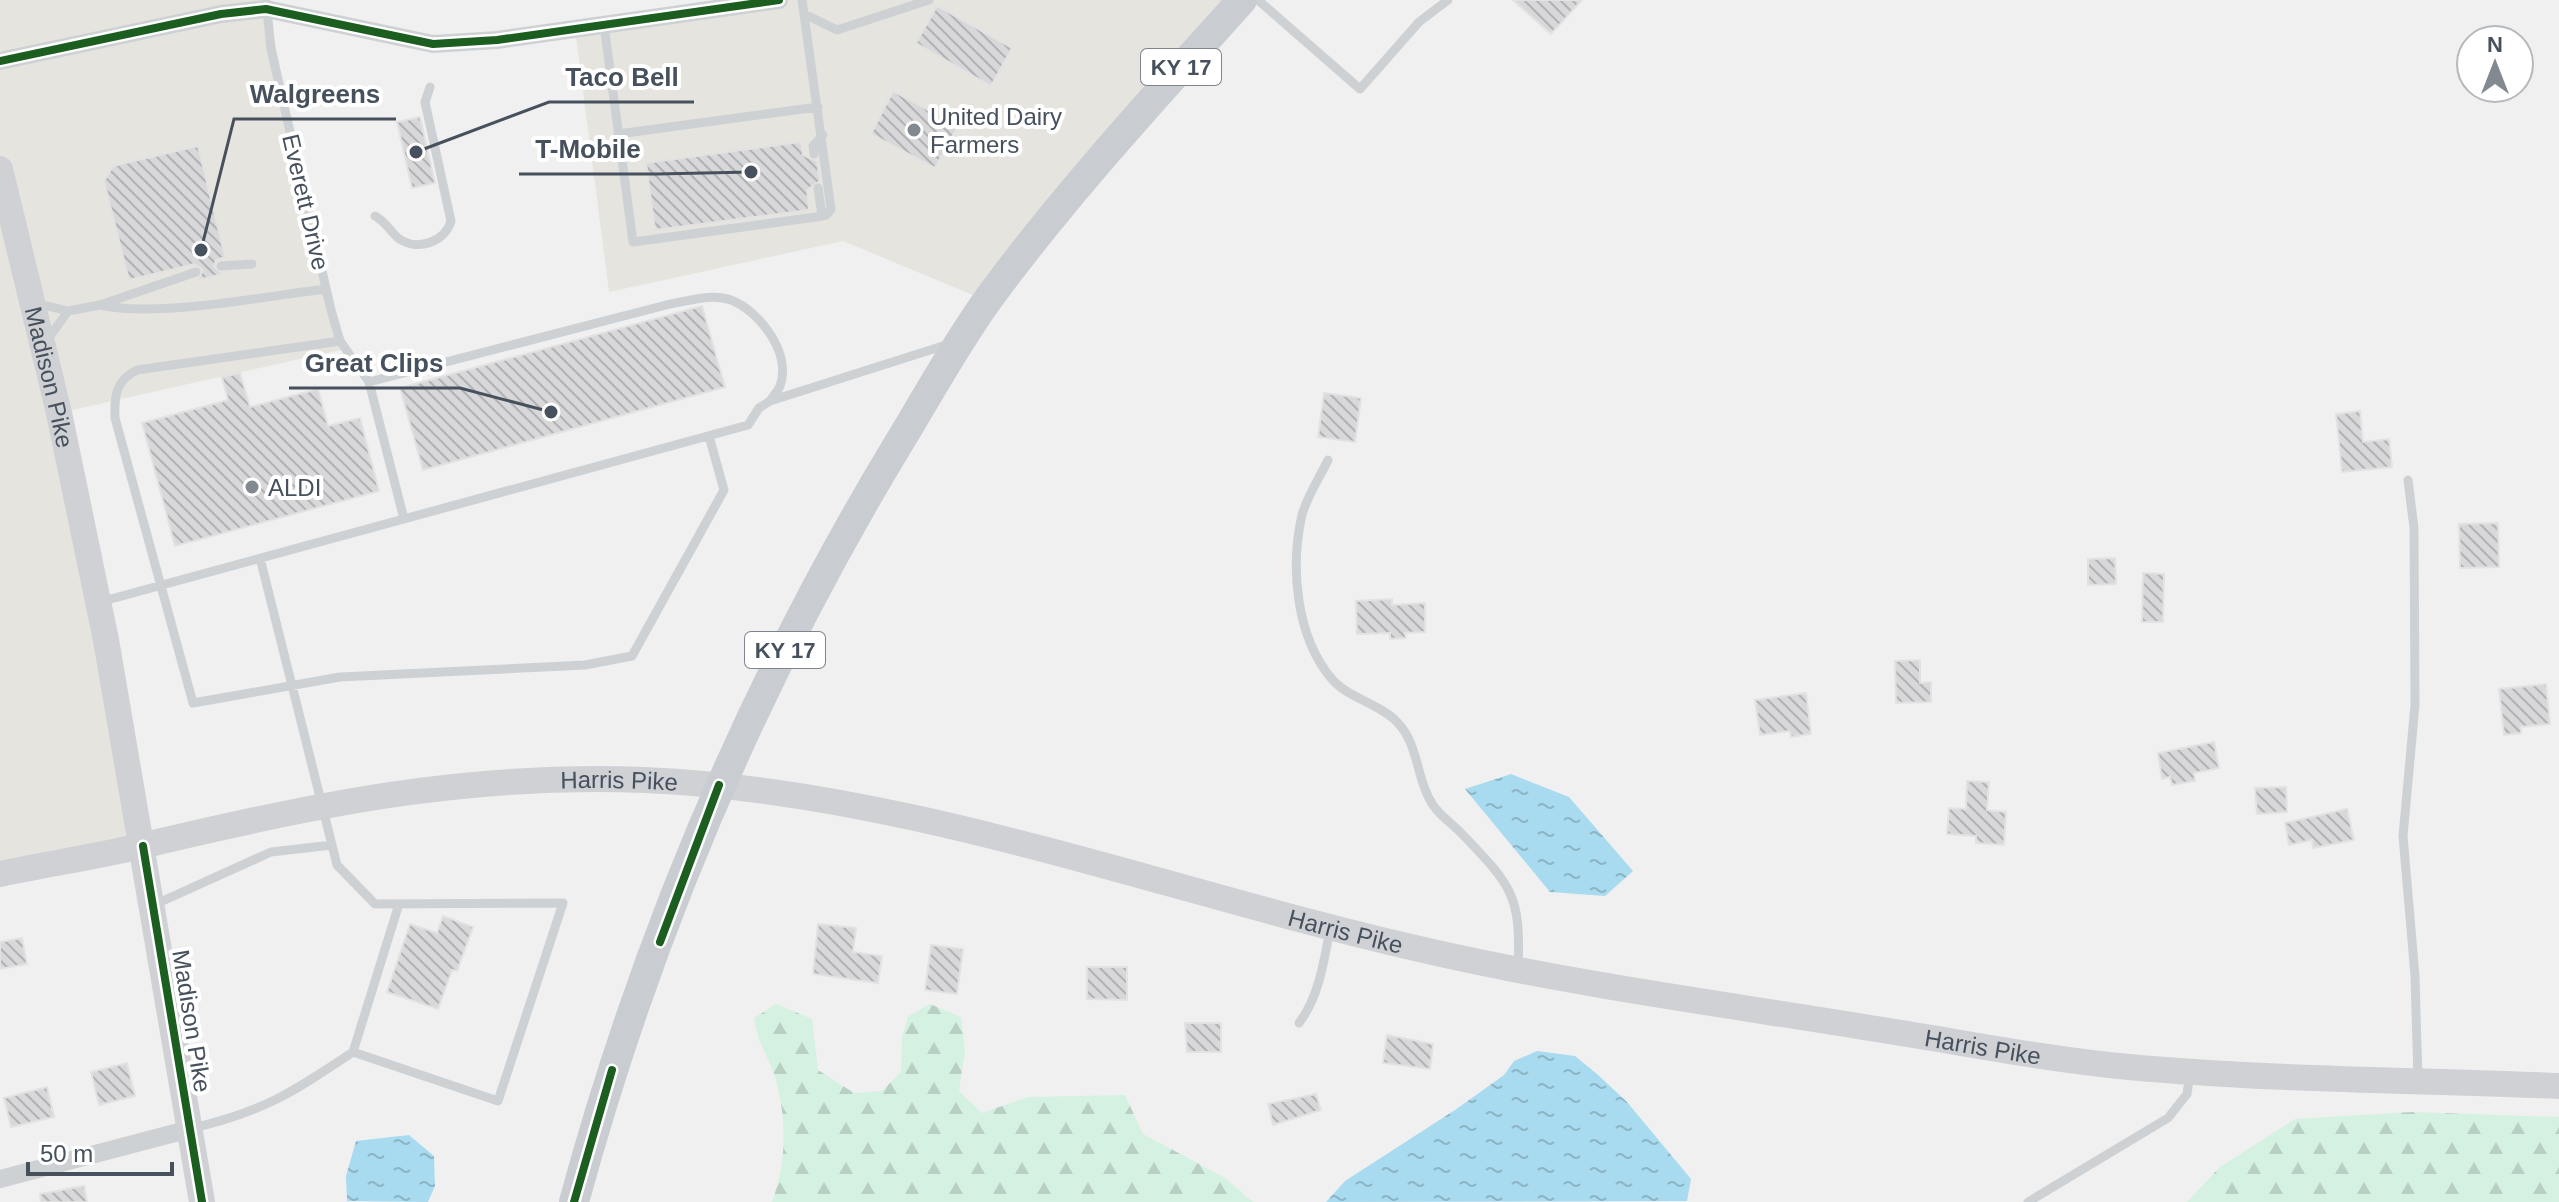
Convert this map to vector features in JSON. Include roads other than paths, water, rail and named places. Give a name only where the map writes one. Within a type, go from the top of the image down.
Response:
[{"type":"main road","name":"KY 17","points":[[574,1202],[612,1070],[719,785],[855,516],[960,341],[1040,230],[1242,0]]},
{"type":"main road","name":"Madison Pike","points":[[0,169],[99,602],[202,1202]]},
{"type":"main road","name":"Harris Pike","points":[[0,874],[143,846],[323,804],[409,790],[504,782],[642,780],[719,785],[920,821],[1330,929],[1518,969],[2030,1055],[2190,1070],[2559,1086]]},
{"type":"street","points":[[0,61],[266,4],[433,44],[497,40],[779,0]]},
{"type":"street","points":[[0,1179],[190,1129]]},
{"type":"lane","points":[[604,25],[633,242],[822,216],[831,209],[802,0]]},
{"type":"lane","points":[[804,14],[837,30],[929,0]]},
{"type":"lane","points":[[1258,0],[1360,89],[1419,22],[1448,0]]},
{"type":"lane","name":"Everett Drive","points":[[266,4],[271,49],[331,310],[340,341],[369,382]]},
{"type":"lane","points":[[375,216],[389,224],[396,236],[421,245],[442,238],[448,232],[451,221],[425,102],[430,87]]},
{"type":"lane","points":[[618,134],[818,107]]},
{"type":"lane","points":[[814,154],[813,146],[823,135]]},
{"type":"lane","points":[[818,188],[822,216]]},
{"type":"lane","points":[[221,266],[252,264]]},
{"type":"lane","points":[[32,302],[68,311],[100,305],[196,272]]},
{"type":"lane","points":[[100,305],[150,309],[326,289]]},
{"type":"lane","points":[[404,519],[369,382],[670,304],[710,297],[732,300],[768,328],[782,366],[781,385],[770,401]]},
{"type":"lane","points":[[43,349],[51,331],[68,311]]},
{"type":"lane","points":[[340,341],[137,370],[126,376],[114,394],[115,418],[158,586],[193,703],[340,677],[585,665],[632,656],[724,490],[709,436]]},
{"type":"lane","points":[[99,602],[748,425],[759,408],[770,401],[960,341]]},
{"type":"lane","points":[[1328,460],[1302,514],[1298,554],[1298,602],[1316,655],[1333,681],[1382,709],[1406,733],[1434,807],[1502,876],[1515,899],[1520,924],[1518,969]]},
{"type":"lane","points":[[2408,480],[2414,528],[2415,692],[2403,836],[2415,976],[2418,1080]]},
{"type":"lane","points":[[260,558],[337,865],[375,904],[563,903],[498,1101],[353,1052]]},
{"type":"lane","points":[[153,906],[271,852],[332,845]]},
{"type":"lane","points":[[190,1129],[244,1116],[283,1099],[353,1052],[399,904]]},
{"type":"lane","points":[[1299,1023],[1309,1010],[1317,987],[1330,929]]},
{"type":"lane","points":[[2028,1202],[2168,1118],[2187,1094],[2190,1070]]},
{"type":"water","points":[[1511,774],[1569,797],[1633,871],[1605,896],[1550,892],[1465,789]]},
{"type":"water","points":[[1537,1051],[1575,1056],[1627,1102],[1691,1179],[1687,1201],[1326,1202],[1345,1181],[1455,1110],[1504,1075],[1514,1061]]},
{"type":"water","points":[[409,1135],[434,1156],[435,1186],[428,1202],[347,1201],[346,1176],[356,1141]]},
{"type":"place","name":"United Dairy Farmers","points":[[914,130]]},
{"type":"place","name":"Taco Bell","points":[[416,152]]},
{"type":"place","name":"T-Mobile","points":[[751,172]]},
{"type":"place","name":"Walgreens","points":[[201,250]]},
{"type":"place","name":"Great Clips","points":[[551,412]]},
{"type":"place","name":"ALDI","points":[[252,487]]}]
